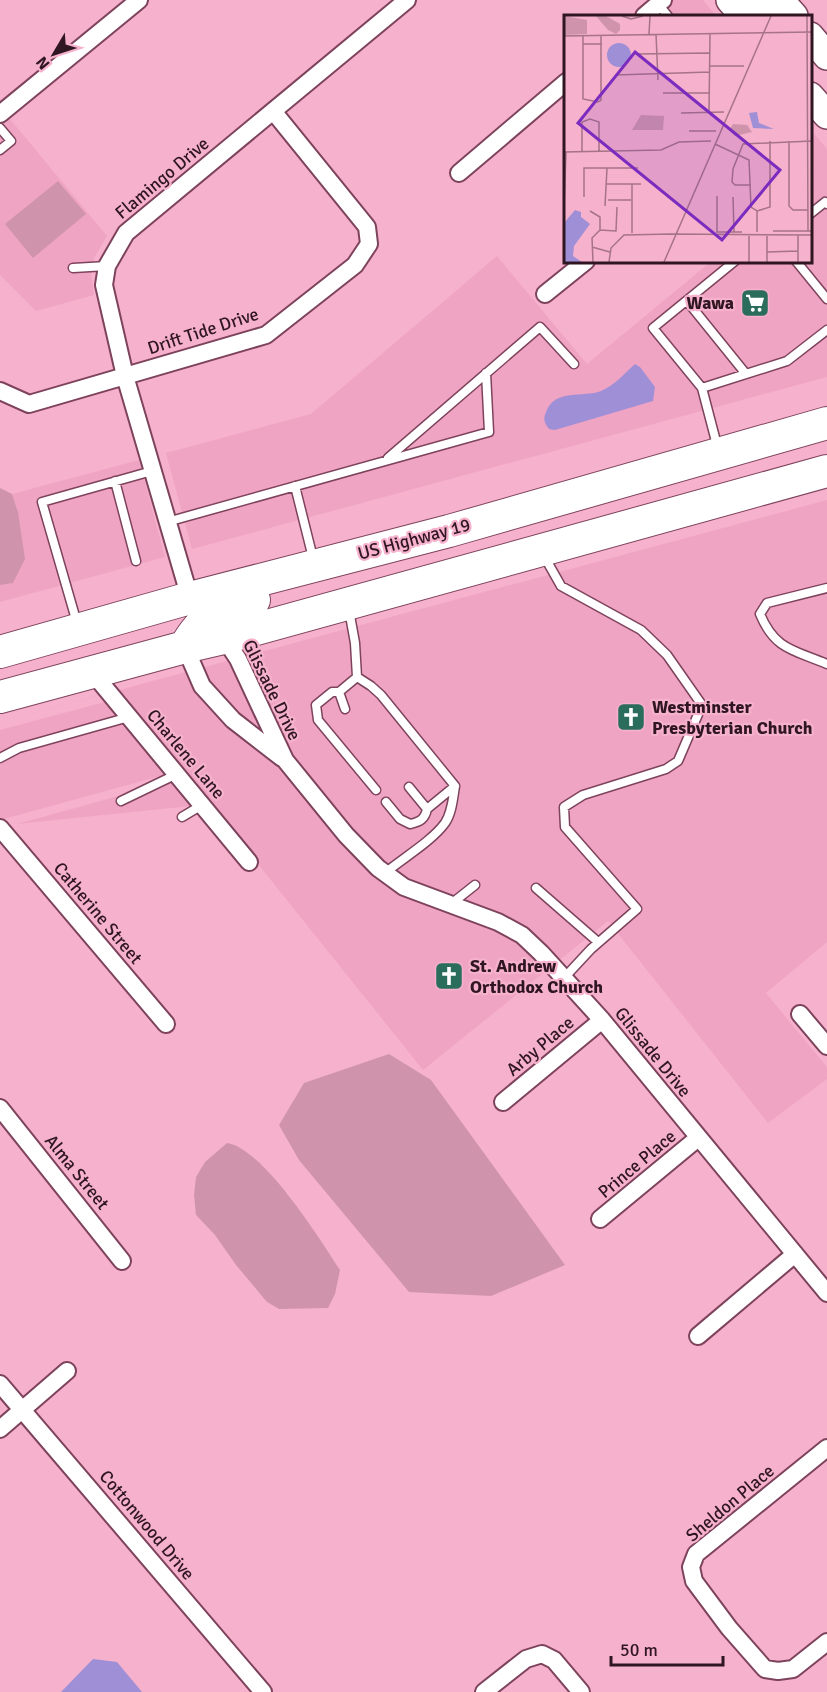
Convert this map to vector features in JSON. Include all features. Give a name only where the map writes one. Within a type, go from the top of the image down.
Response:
[{"type":"highway","name":"US Highway 19","points":[[0,652],[190,598],[449,531],[827,423]]},
{"type":"highway","points":[[0,697],[224,638],[827,471]]},
{"type":"highway","points":[[185,647],[196,627],[227,607],[358,571],[449,531]]},
{"type":"main road","points":[[730,0],[743,15]]},
{"type":"main road","points":[[754,0],[767,15]]},
{"type":"main road","points":[[780,0],[793,15]]},
{"type":"main road","points":[[812,98],[827,115]]},
{"type":"street","points":[[0,114],[139,0]]},
{"type":"street","name":"Flamingo Drive","points":[[190,598],[125,376],[104,285],[107,266],[126,233],[407,0]]},
{"type":"street","points":[[646,15],[663,7]]},
{"type":"street","points":[[459,173],[564,84]]},
{"type":"street","name":"Drift Tide Drive","points":[[0,391],[29,404],[266,335],[355,266],[369,244],[367,227],[273,111]]},
{"type":"street","points":[[545,294],[585,262]]},
{"type":"street","name":"Glissade Drive","points":[[224,638],[238,659],[285,760]]},
{"type":"street","name":"Glissade Drive","points":[[185,647],[202,686],[233,720],[285,760],[346,835],[385,873],[404,887],[498,922],[522,935],[541,953],[602,1020],[827,1293]]},
{"type":"street","name":"Charlene Lane","points":[[92,672],[249,862]]},
{"type":"street","name":"Catherine Street","points":[[0,828],[166,1024]]},
{"type":"street","points":[[800,1014],[827,1046]]},
{"type":"street","name":"Arby Place","points":[[503,1102],[602,1020]]},
{"type":"street","name":"Alma Street","points":[[0,1108],[122,1261]]},
{"type":"street","name":"Prince Place","points":[[600,1219],[698,1138]]},
{"type":"street","points":[[698,1336],[795,1254]]},
{"type":"street","points":[[0,1429],[67,1371]]},
{"type":"street","name":"Cottonwood Drive","points":[[0,1384],[263,1692]]},
{"type":"street","name":"Sheldon Place","points":[[827,1448],[696,1554],[691,1567],[694,1581],[729,1628],[765,1669],[778,1671],[793,1669],[827,1642]]},
{"type":"street","points":[[484,1692],[525,1659],[542,1654],[554,1660],[581,1692]]},
{"type":"lane","points":[[0,128],[11,141],[0,150]]},
{"type":"lane","points":[[812,212],[826,202]]},
{"type":"lane","points":[[719,453],[702,388],[653,328],[734,262]]},
{"type":"lane","points":[[797,262],[827,299]]},
{"type":"lane","points":[[73,268],[107,266]]},
{"type":"lane","points":[[687,301],[746,374]]},
{"type":"lane","points":[[385,461],[540,327],[574,364]]},
{"type":"lane","points":[[702,388],[787,361],[827,330]]},
{"type":"lane","points":[[166,522],[489,432],[486,373]]},
{"type":"lane","points":[[79,630],[42,502],[152,471]]},
{"type":"lane","points":[[115,481],[136,561]]},
{"type":"lane","points":[[295,486],[315,565]]},
{"type":"lane","points":[[541,550],[561,586],[642,630],[667,655],[702,705],[678,761],[666,769],[583,795],[564,807],[564,827],[637,909],[598,942],[564,978]]},
{"type":"lane","points":[[827,588],[766,603],[760,614],[766,629],[782,646],[827,664]]},
{"type":"lane","points":[[348,604],[355,643],[357,677]]},
{"type":"lane","points":[[357,677],[339,692],[332,692],[316,705],[318,720],[376,789]]},
{"type":"lane","points":[[357,677],[381,695],[455,786],[453,802],[446,822],[385,873]]},
{"type":"lane","points":[[339,692],[345,709]]},
{"type":"lane","points":[[0,758],[19,748],[129,717]]},
{"type":"lane","points":[[121,801],[177,774]]},
{"type":"lane","points":[[386,802],[400,819],[410,824],[417,823],[425,817],[427,809],[455,786]]},
{"type":"lane","points":[[409,787],[427,809]]},
{"type":"lane","points":[[182,817],[202,805]]},
{"type":"lane","points":[[450,904],[475,885]]},
{"type":"lane","points":[[536,888],[598,942]]},
{"type":"shaded area","points":[[653,0],[703,0],[715,15],[649,15]]},
{"type":"shaded area","points":[[10,119],[107,236],[94,258],[91,274],[94,295],[36,311],[0,275],[0,127]]},
{"type":"shaded area","points":[[812,131],[827,149],[827,377],[192,549],[166,453],[311,414],[497,256],[587,364],[708,264],[707,262],[812,262]]},
{"type":"shaded area","points":[[58,181],[86,214],[33,258],[5,224]]},
{"type":"shaded area","points":[[635,364],[640,367],[655,387],[653,401],[555,430],[547,427],[544,421],[550,404],[570,395],[594,393],[606,389]]},
{"type":"shaded area","points":[[139,460],[165,557],[0,602],[0,585],[13,583],[18,512],[12,494]]},
{"type":"shaded area","points":[[0,488],[12,494],[18,512],[25,559],[13,583],[0,585]]},
{"type":"shaded area","points":[[827,500],[827,942],[766,993],[827,1067],[827,1079],[768,1123],[608,921],[423,1070],[210,804],[17,824],[166,783],[171,770],[103,694]]},
{"type":"shaded area","points":[[105,702],[164,775],[0,820],[0,730]]},
{"type":"shaded area","points":[[389,1054],[431,1080],[565,1265],[491,1296],[409,1292],[299,1160],[279,1125],[304,1083]]},
{"type":"shaded area","points":[[227,1143],[240,1148],[267,1170],[294,1203],[340,1270],[335,1294],[328,1308],[279,1309],[267,1302],[236,1265],[215,1235],[196,1215],[194,1195],[196,1177],[205,1162]]},
{"type":"shaded area","points":[[93,1659],[117,1662],[142,1692],[61,1692]]},
{"type":"place","name":"Wawa","points":[[755,303]]},
{"type":"place","name":"Westminster Presbyterian Church","points":[[631,717]]},
{"type":"place","name":"St. Andrew Orthodox Church","points":[[449,976]]}]
